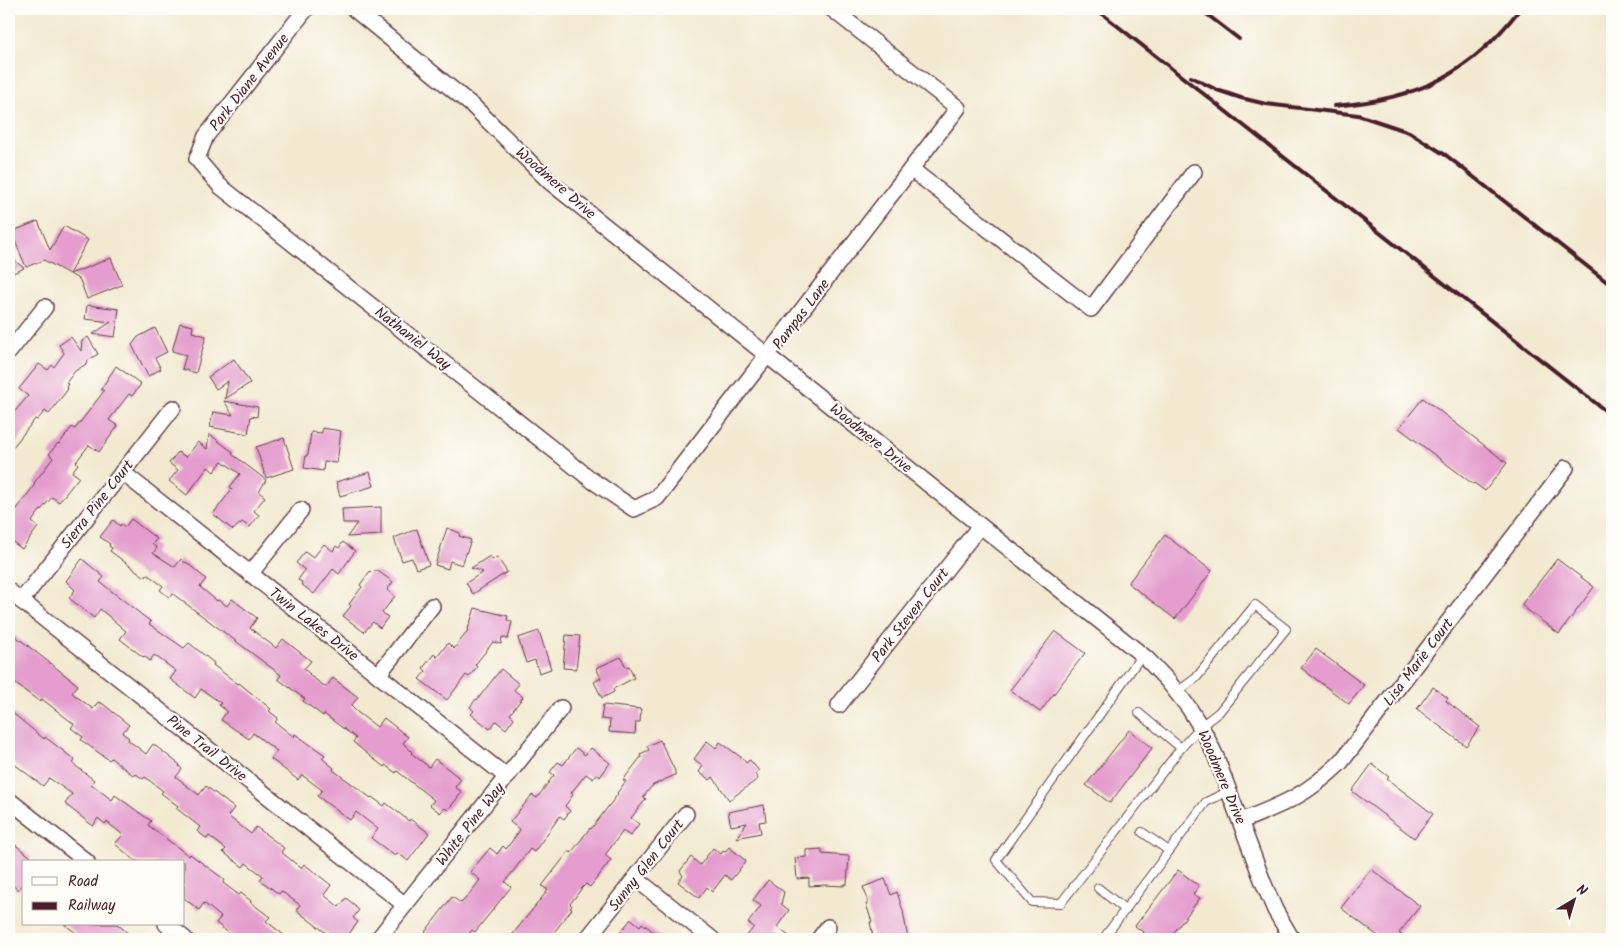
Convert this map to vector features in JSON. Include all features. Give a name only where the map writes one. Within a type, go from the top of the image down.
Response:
[{"type":"street","name":"Park Diane Avenue","points":[[197,159],[206,136],[306,9]]},
{"type":"street","name":"Woodmere Drive","points":[[354,9],[474,107],[550,182],[1142,655],[1177,692],[1201,726],[1216,757],[1275,910],[1292,939]]},
{"type":"street","name":"Pampas Lane","points":[[634,510],[657,498],[958,108],[832,9]]},
{"type":"street","name":"Nathaniel Way","points":[[197,159],[220,186],[592,481],[634,510]]},
{"type":"street","points":[[912,169],[1091,309],[1194,172]]},
{"type":"street","points":[[9,352],[44,307]]},
{"type":"street","name":"Sierra Pine Court","points":[[15,596],[122,472],[173,408]]},
{"type":"street","name":"Lisa Marie Court","points":[[1241,821],[1284,804],[1306,792],[1323,780],[1341,762],[1566,468]]},
{"type":"street","name":"Twin Lakes Drive","points":[[122,472],[507,777]]},
{"type":"street","points":[[250,574],[301,510]]},
{"type":"street","name":"Park Steven Court","points":[[839,705],[980,526]]},
{"type":"street","name":"Pine Trail Drive","points":[[15,596],[405,905]]},
{"type":"street","points":[[378,675],[432,606]]},
{"type":"street","name":"White Pine Way","points":[[378,939],[561,708]]},
{"type":"street","points":[[9,800],[84,860]]},
{"type":"street","name":"Sunny Glen Court","points":[[587,939],[686,814]]},
{"type":"street","points":[[635,878],[712,939]]},
{"type":"street","points":[[169,926],[185,939]]},
{"type":"lane","points":[[1142,655],[996,860],[1032,902],[1061,903],[1180,748],[1201,726],[1219,712],[1286,629],[1255,605],[1196,678],[1177,692]]},
{"type":"lane","points":[[1139,713],[1180,748]]},
{"type":"lane","points":[[1103,939],[1206,802],[1229,790]]},
{"type":"lane","points":[[1142,832],[1169,852]]},
{"type":"lane","points":[[1098,888],[1126,910]]},
{"type":"building","points":[[38,221],[50,250],[64,226],[88,240],[69,274],[44,260],[26,267],[11,232]]},
{"type":"building","points":[[9,256],[24,268],[9,275]]},
{"type":"building","points":[[111,258],[122,285],[87,299],[80,280],[70,274]]},
{"type":"building","points":[[87,305],[119,309],[115,337],[93,334],[111,322],[85,319]]},
{"type":"building","points":[[180,323],[193,326],[192,332],[206,336],[196,373],[182,369],[186,355],[172,351]]},
{"type":"building","points":[[155,328],[167,352],[155,358],[161,369],[148,376],[132,345],[138,337]]},
{"type":"building","points":[[71,337],[81,351],[82,341],[88,337],[98,354],[75,371],[66,383],[68,384],[66,387],[68,389],[49,414],[45,411],[37,420],[35,419],[9,452],[9,418],[28,396],[19,389],[39,364],[48,370],[52,365],[54,367],[64,353],[59,345]]},
{"type":"building","points":[[234,359],[250,383],[225,399],[228,381],[216,389],[208,377]]},
{"type":"building","points":[[116,366],[141,384],[132,396],[129,394],[109,420],[118,426],[99,452],[89,445],[76,462],[78,464],[72,472],[79,477],[59,502],[52,497],[35,517],[32,522],[38,527],[22,549],[9,539],[9,515],[15,507],[17,509],[53,458],[49,454],[72,427],[75,429],[104,391],[101,389]]},
{"type":"building","points":[[1423,398],[1507,463],[1485,491],[1399,428]]},
{"type":"building","points":[[224,401],[258,407],[257,417],[251,416],[248,434],[210,427],[213,412],[233,415]]},
{"type":"building","points":[[322,428],[341,431],[337,463],[324,462],[323,471],[304,468],[311,432],[322,433]]},
{"type":"building","points":[[209,434],[266,480],[259,492],[265,497],[254,511],[259,515],[250,527],[242,522],[233,530],[213,514],[232,489],[230,487],[240,474],[222,461],[214,472],[208,467],[187,495],[169,481],[178,470],[169,463],[178,452],[186,457],[198,442],[207,449]]},
{"type":"building","points":[[284,438],[294,469],[266,478],[256,447]]},
{"type":"building","points":[[370,472],[374,486],[340,496],[336,482]]},
{"type":"building","points":[[381,507],[381,535],[347,537],[357,523],[343,523],[342,509]]},
{"type":"building","points":[[131,519],[157,539],[152,544],[157,548],[153,553],[175,567],[181,559],[186,562],[206,579],[200,587],[217,601],[227,606],[232,599],[257,618],[250,628],[276,648],[283,639],[311,661],[304,669],[309,675],[326,687],[333,678],[358,697],[351,706],[357,712],[377,727],[384,718],[408,737],[403,743],[411,753],[429,767],[435,759],[461,779],[455,787],[462,792],[448,810],[445,808],[440,813],[430,805],[434,800],[397,771],[396,773],[385,765],[384,767],[365,752],[353,742],[356,738],[303,701],[305,699],[278,679],[281,675],[173,594],[170,598],[160,590],[163,586],[147,574],[145,577],[110,551],[112,548],[109,546],[110,544],[100,537],[113,520],[120,526],[121,524],[125,527]]},
{"type":"building","points":[[447,528],[460,533],[459,536],[471,540],[462,565],[450,561],[448,569],[435,565]]},
{"type":"building","points":[[417,529],[429,565],[416,569],[412,558],[402,561],[394,538]]},
{"type":"building","points":[[1165,535],[1212,571],[1175,619],[1128,583]]},
{"type":"building","points":[[343,542],[355,551],[339,574],[333,569],[314,594],[298,580],[305,570],[296,563],[305,552],[313,558],[324,544],[333,551],[336,546],[339,548]]},
{"type":"building","points":[[490,556],[492,560],[497,557],[507,572],[473,594],[466,583],[483,572],[471,568]]},
{"type":"building","points":[[82,559],[104,577],[100,582],[151,622],[149,624],[184,648],[189,643],[214,663],[213,665],[271,709],[269,711],[278,718],[275,722],[294,737],[295,734],[325,755],[322,758],[334,768],[333,770],[371,798],[384,806],[386,803],[409,821],[410,819],[429,833],[408,861],[398,853],[395,856],[371,838],[378,829],[356,812],[350,820],[317,796],[322,790],[302,775],[298,780],[271,759],[277,751],[253,733],[249,739],[221,720],[227,711],[219,705],[221,703],[201,689],[195,698],[170,679],[176,671],[154,655],[150,661],[143,657],[120,639],[126,631],[100,609],[94,618],[69,598],[75,590],[66,581]]},
{"type":"building","points":[[1557,559],[1594,587],[1559,634],[1521,605]]},
{"type":"building","points":[[370,571],[372,573],[378,571],[393,582],[387,590],[395,596],[382,613],[388,617],[380,628],[373,622],[364,632],[343,616],[351,606],[349,604],[362,587],[360,585]]},
{"type":"building","points":[[475,608],[508,616],[507,620],[512,622],[508,639],[502,637],[501,644],[493,642],[475,665],[477,667],[469,677],[466,675],[447,700],[419,679],[426,671],[423,668],[434,654],[437,657],[448,643],[454,649],[467,632]]},
{"type":"building","points":[[9,631],[78,685],[72,693],[93,709],[98,702],[103,704],[129,725],[122,733],[129,738],[128,740],[146,754],[153,744],[180,765],[182,769],[176,777],[183,783],[199,795],[206,786],[234,808],[228,816],[251,834],[256,827],[284,848],[281,852],[301,868],[304,864],[331,885],[324,895],[339,907],[346,898],[356,906],[359,910],[353,918],[358,922],[345,939],[334,939],[296,910],[300,905],[281,891],[279,894],[260,880],[263,876],[246,863],[243,867],[223,852],[226,849],[209,836],[207,839],[197,831],[200,827],[176,808],[178,806],[161,793],[163,791],[145,777],[143,779],[136,774],[134,776],[111,758],[109,760],[81,740],[83,737],[71,728],[74,724],[42,699],[40,702],[9,679]]},
{"type":"building","points":[[539,631],[551,669],[539,673],[535,660],[526,663],[518,638]]},
{"type":"building","points":[[1055,631],[1085,653],[1040,712],[1010,690]]},
{"type":"building","points":[[566,635],[580,636],[576,669],[563,668]]},
{"type":"building","points":[[1316,649],[1364,685],[1349,704],[1301,668]]},
{"type":"building","points":[[621,657],[626,667],[629,666],[634,678],[613,689],[614,692],[602,698],[594,682],[601,678],[596,668]]},
{"type":"building","points":[[501,669],[519,684],[514,690],[523,697],[510,714],[514,718],[506,729],[496,721],[490,729],[471,714],[474,711],[470,707]]},
{"type":"building","points":[[1433,687],[1448,698],[1446,701],[1480,727],[1466,746],[1417,709]]},
{"type":"building","points":[[603,705],[641,709],[640,722],[636,722],[635,734],[609,732],[610,720],[601,719]]},
{"type":"building","points":[[9,710],[44,739],[45,737],[75,760],[73,764],[94,780],[91,784],[112,800],[115,795],[151,821],[148,825],[225,880],[223,883],[239,895],[241,893],[251,901],[270,917],[266,921],[289,939],[236,939],[216,923],[221,917],[204,903],[199,910],[185,899],[185,860],[135,860],[115,844],[123,835],[107,822],[105,824],[98,818],[93,826],[65,804],[72,794],[49,778],[43,786],[9,760]]},
{"type":"building","points":[[1129,730],[1152,748],[1110,803],[1086,785]]},
{"type":"building","points":[[660,740],[675,771],[675,775],[653,785],[643,797],[646,799],[631,818],[639,824],[630,836],[623,831],[605,855],[611,860],[590,887],[586,884],[582,888],[570,904],[572,909],[549,939],[509,939],[548,890],[542,886],[618,794],[626,781],[623,780],[641,757],[640,754],[649,750],[647,746]]},
{"type":"building","points":[[707,741],[716,748],[720,742],[746,763],[750,760],[759,771],[755,774],[758,779],[729,800],[713,777],[710,780],[699,772],[703,766],[694,759]]},
{"type":"building","points":[[576,748],[585,755],[591,748],[610,763],[600,777],[597,774],[593,779],[586,774],[571,793],[573,795],[565,806],[570,811],[564,819],[560,816],[534,852],[530,849],[505,882],[511,887],[475,932],[472,930],[464,939],[435,939],[425,932],[452,897],[461,903],[467,897],[480,880],[470,872],[490,848],[497,854],[503,846],[506,849],[520,830],[510,822],[532,795],[537,798],[554,775],[550,772],[558,762],[563,765]]},
{"type":"building","points":[[1372,764],[1389,777],[1387,779],[1433,814],[1414,838],[1352,791]]},
{"type":"building","points":[[764,805],[766,821],[759,822],[761,833],[736,838],[747,823],[731,826],[728,812]]},
{"type":"building","points":[[9,840],[31,857],[29,860],[22,860],[22,885],[18,890],[9,882]]},
{"type":"building","points":[[729,847],[746,861],[731,880],[725,875],[712,892],[707,887],[699,898],[678,882],[683,876],[680,871],[691,857],[700,865],[713,848],[721,854]]},
{"type":"building","points":[[822,849],[822,854],[849,856],[847,884],[844,884],[844,886],[809,886],[809,878],[797,879],[795,858],[806,857],[806,850]]},
{"type":"building","points":[[1371,869],[1420,906],[1399,933],[1407,939],[1382,939],[1341,908]]},
{"type":"building","points":[[1178,870],[1199,886],[1193,894],[1200,898],[1169,939],[1152,939],[1135,926]]},
{"type":"building","points":[[885,879],[891,895],[897,892],[903,911],[908,939],[882,939],[882,936],[873,937],[870,922],[872,922],[866,904],[868,904],[868,900],[863,887]]},
{"type":"building","points":[[768,880],[784,892],[781,904],[789,910],[777,927],[793,939],[744,939],[754,927],[748,923],[761,906],[753,900]]},
{"type":"building","points":[[631,919],[640,926],[642,923],[663,939],[615,939]]},
{"type":"building","points":[[67,926],[119,926],[135,939],[84,939]]},
{"type":"railway","points":[[1096,9],[1612,416]]},
{"type":"railway","points":[[1200,9],[1239,39]]},
{"type":"railway","points":[[1334,106],[1364,103],[1391,97],[1416,90],[1439,80],[1481,51],[1501,32],[1520,9]]},
{"type":"railway","points":[[1191,77],[1217,90],[1241,98],[1266,104],[1358,115],[1409,132],[1447,156],[1612,286]]}]
